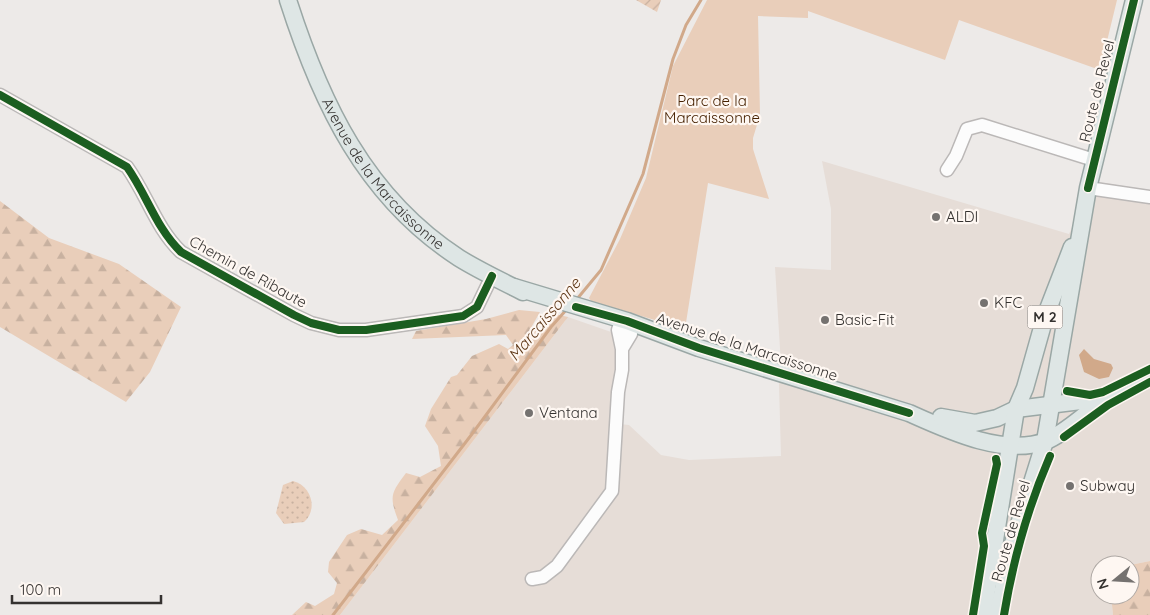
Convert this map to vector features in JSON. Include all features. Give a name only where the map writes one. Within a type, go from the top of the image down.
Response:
[{"type":"main road","name":"Avenue de la Marcaissonne","points":[[288,0],[334,118],[373,179],[427,233],[459,258],[514,287],[554,303],[910,413],[937,425],[983,441],[1008,446],[1045,441]]},
{"type":"main road","name":"Avenue de la Marcaissonne","points":[[296,0],[308,52]]},
{"type":"main road","name":"Route de Revel","points":[[998,615],[1010,553],[1045,441],[1088,188],[1134,0]]},
{"type":"main road","name":"Route de Revel","points":[[983,615],[1008,446],[1016,409],[1025,388],[1058,280],[1081,226]]},
{"type":"main road","points":[[1045,441],[1112,396],[1150,375]]},
{"type":"main road","name":"Avenue de la Marcaissonne","points":[[910,413],[975,423],[997,418],[1016,409],[1051,403],[1089,401],[1112,396]]},
{"type":"street","name":"Chemin de Ribaute","points":[[0,95],[127,167],[136,180],[160,227],[168,239],[181,252],[311,323],[339,330],[366,330],[463,316],[477,308],[492,276]]},
{"type":"street","points":[[947,170],[956,156],[967,129],[982,125],[1094,160]]},
{"type":"street","points":[[1088,188],[1150,197]]},
{"type":"street","points":[[532,579],[543,576],[557,566],[612,491],[622,349],[618,338],[626,326]]},
{"type":"shaded area","points":[[822,161],[1069,234],[1075,221],[1084,180],[1150,190],[1150,561],[1140,563],[1140,555],[1090,555],[1090,605],[1112,605],[1113,615],[340,615],[568,317],[614,333],[616,369],[611,394],[610,423],[629,425],[661,455],[689,460],[781,456],[779,385],[781,365],[775,267],[831,270],[831,209]]},
{"type":"shaded area","points":[[1084,349],[1094,359],[1111,364],[1113,368],[1109,377],[1099,379],[1084,372],[1079,355]]},
{"type":"green space","points":[[636,0],[661,0],[657,12]]},
{"type":"green space","name":"Parc de la Marcaissonne","points":[[707,0],[1117,0],[1100,70],[959,20],[945,60],[808,11],[808,18],[758,16],[760,115],[753,138],[753,149],[769,199],[708,183],[685,329],[591,301],[589,298],[620,239],[646,178],[673,66]]},
{"type":"green space","points":[[0,201],[49,238],[119,264],[181,307],[150,372],[126,402],[0,327]]},
{"type":"green space","points":[[519,310],[540,312],[532,326],[538,331],[555,314],[568,317],[340,615],[292,615],[306,602],[315,606],[334,594],[337,583],[328,572],[329,562],[347,535],[361,529],[382,535],[398,520],[393,505],[393,495],[397,485],[406,473],[420,477],[441,466],[438,446],[425,426],[431,409],[451,377],[457,375],[472,356],[499,344],[508,349],[513,345],[506,335],[412,339],[416,331],[486,319]]},
{"type":"green space","points":[[293,481],[300,484],[309,493],[312,505],[311,511],[304,522],[284,524],[276,513],[283,485]]},
{"type":"green space","points":[[1150,561],[1150,615],[1113,615],[1112,605],[1140,605],[1140,563]]},
{"type":"waterway","name":"Marcaissonne","points":[[577,299],[601,270],[643,174],[673,59],[686,25],[701,0]]},
{"type":"waterway","name":"Marcaissonne","points":[[333,615],[472,434],[551,327],[567,309]]},
{"type":"cycle path","points":[[1088,188],[1134,0]]},
{"type":"cycle path","points":[[0,95],[127,167],[158,222],[172,243],[181,252],[311,323],[339,330],[366,330],[463,316],[477,307],[492,276]]},
{"type":"cycle path","points":[[576,307],[627,321],[699,348],[909,413]]},
{"type":"cycle path","points":[[1067,391],[1090,395],[1103,392],[1150,369]]},
{"type":"cycle path","points":[[1064,437],[1108,405],[1150,382]]},
{"type":"cycle path","points":[[1004,615],[1022,534],[1050,456]]},
{"type":"cycle path","points":[[973,615],[984,546],[982,533],[997,464],[996,459]]},
{"type":"place","name":"ALDI","points":[[936,217]]},
{"type":"place","name":"KFC","points":[[984,303]]},
{"type":"place","name":"Basic-Fit","points":[[825,320]]},
{"type":"place","name":"Ventana","points":[[529,413]]},
{"type":"place","name":"Subway","points":[[1070,486]]}]
